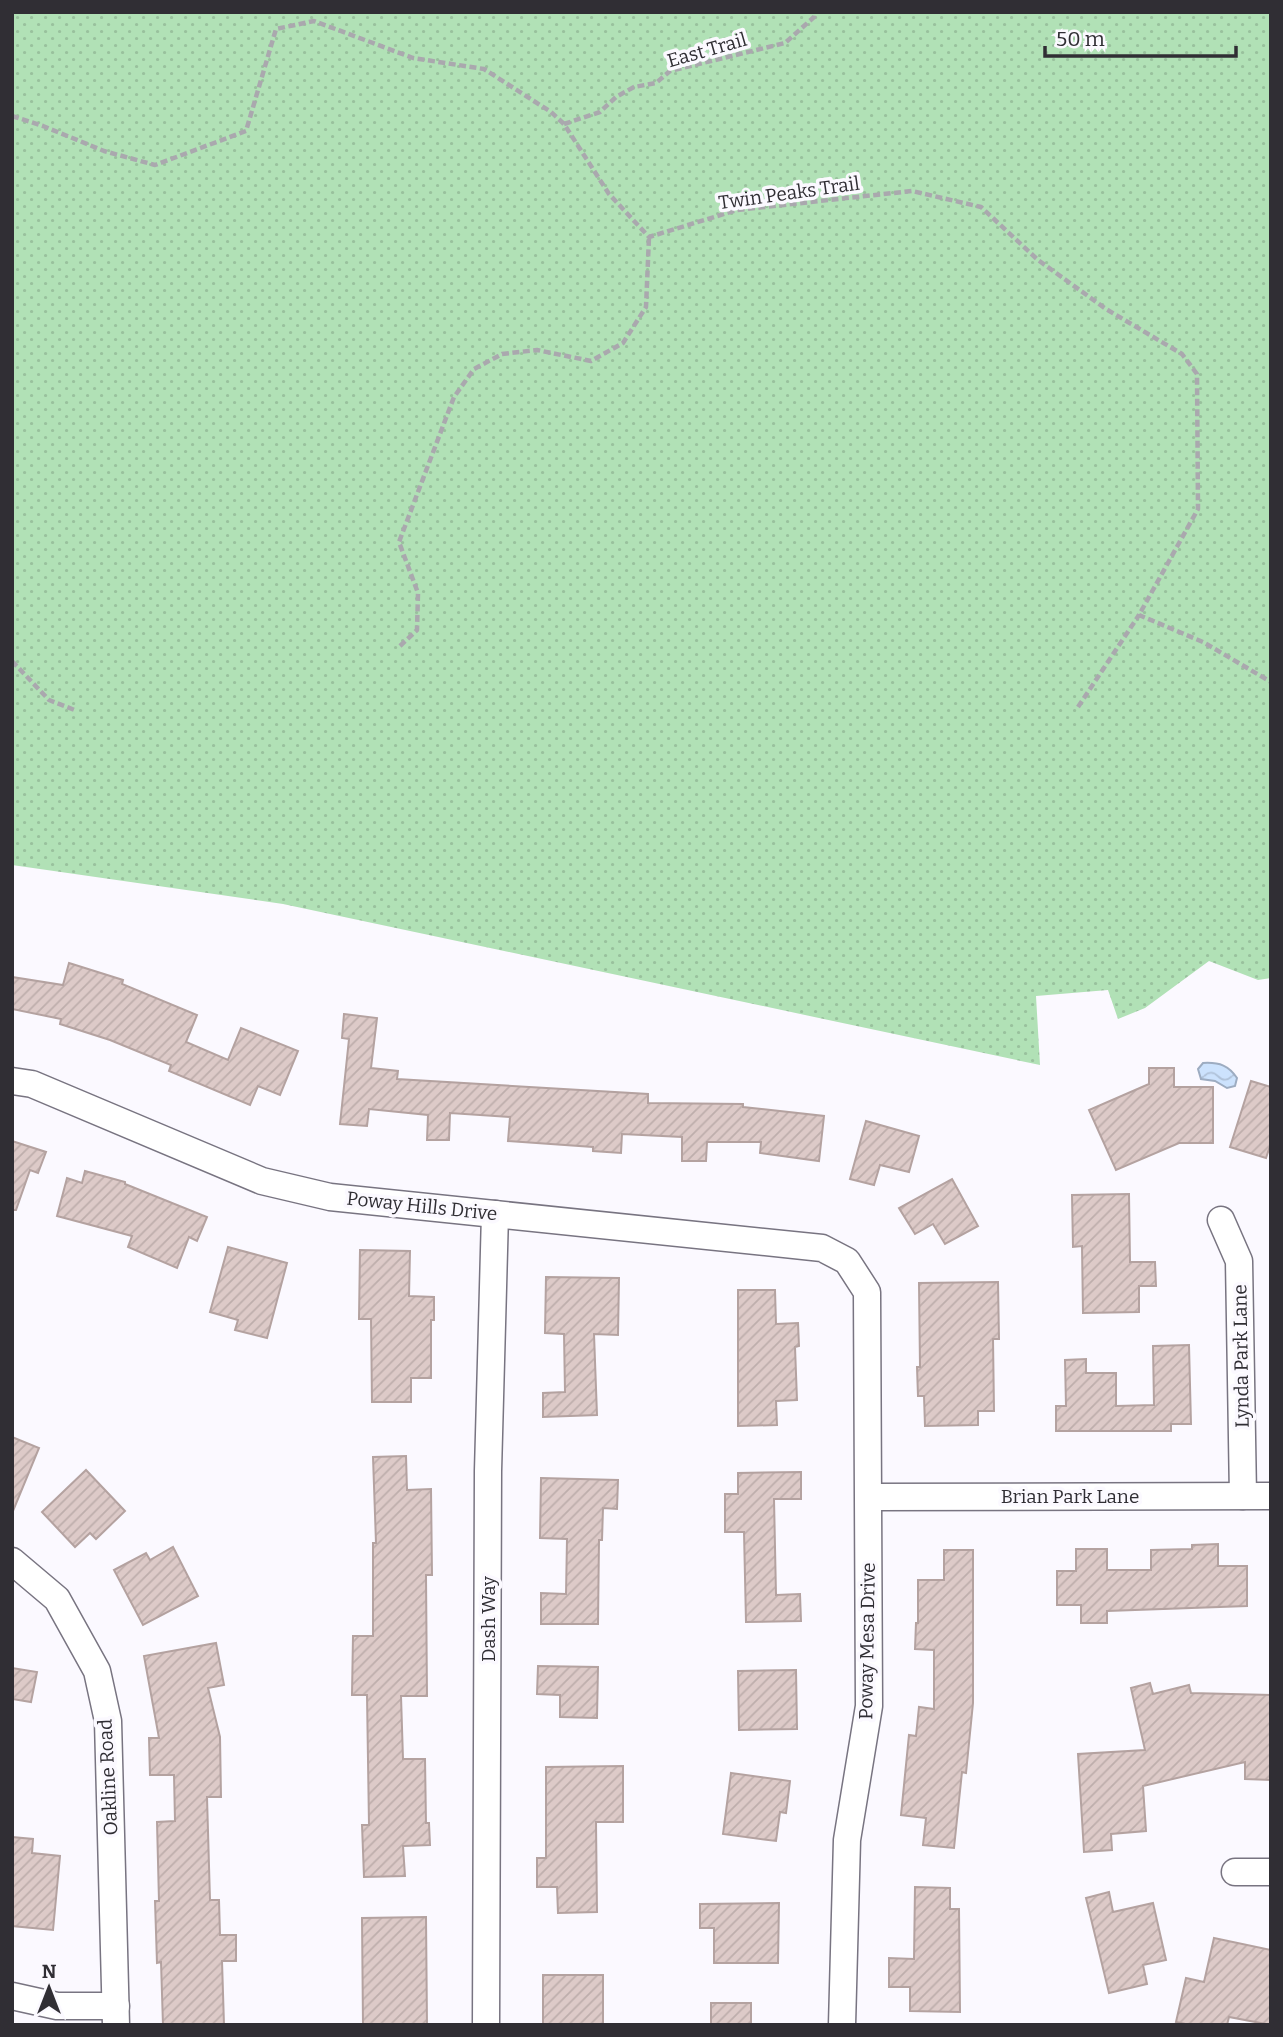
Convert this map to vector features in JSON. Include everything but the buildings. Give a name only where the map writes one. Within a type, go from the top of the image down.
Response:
[{"type":"street","name":"Poway Hills Drive","points":[[12,1081],[32,1084],[262,1181],[330,1197],[822,1248],[848,1261]]},
{"type":"street","name":"Dash Way","points":[[486,2025],[488,1471],[495,1214]]},
{"type":"street","name":"Lynda Park Lane","points":[[1221,1220],[1239,1261],[1243,1496]]},
{"type":"street","name":"Poway Mesa Drive","points":[[842,2025],[848,1840],[869,1706],[867,1292],[848,1261]]},
{"type":"street","name":"Brian Park Lane","points":[[869,1497],[1271,1496]]},
{"type":"street","name":"Oakline Road","points":[[12,1561],[57,1599],[97,1671],[108,1721],[116,2015]]},
{"type":"street","points":[[1235,1872],[1271,1872]]},
{"type":"street","points":[[12,1996],[116,2015]]},
{"type":"path","name":"East Trail","points":[[564,124],[600,112],[616,97],[634,87],[656,83],[670,71],[785,43],[814,17],[815,12]]},
{"type":"path","points":[[12,116],[104,150],[155,165],[246,131],[276,29],[314,21],[413,58],[484,69],[551,112],[564,124],[609,194],[649,237],[646,307],[623,343],[591,361],[537,350],[502,354],[474,369],[454,397],[398,542],[418,593],[417,630],[400,646]]},
{"type":"path","name":"Twin Peaks Trail","points":[[649,237],[737,210],[912,191],[981,206],[1038,260],[1106,309],[1182,355],[1197,374],[1198,509],[1139,615],[1078,707]]},
{"type":"path","points":[[1139,615],[1203,642],[1271,682]]},
{"type":"path","points":[[12,662],[49,700],[78,711]]},
{"type":"green space","points":[[12,12],[1271,12],[1271,978],[1258,980],[1209,961],[1145,1008],[1118,1019],[1108,990],[1036,996],[1040,1065],[283,904],[12,865]]},
{"type":"water","points":[[1203,1063],[1219,1064],[1231,1070],[1237,1078],[1235,1086],[1227,1088],[1215,1081],[1201,1079],[1198,1069]]}]
